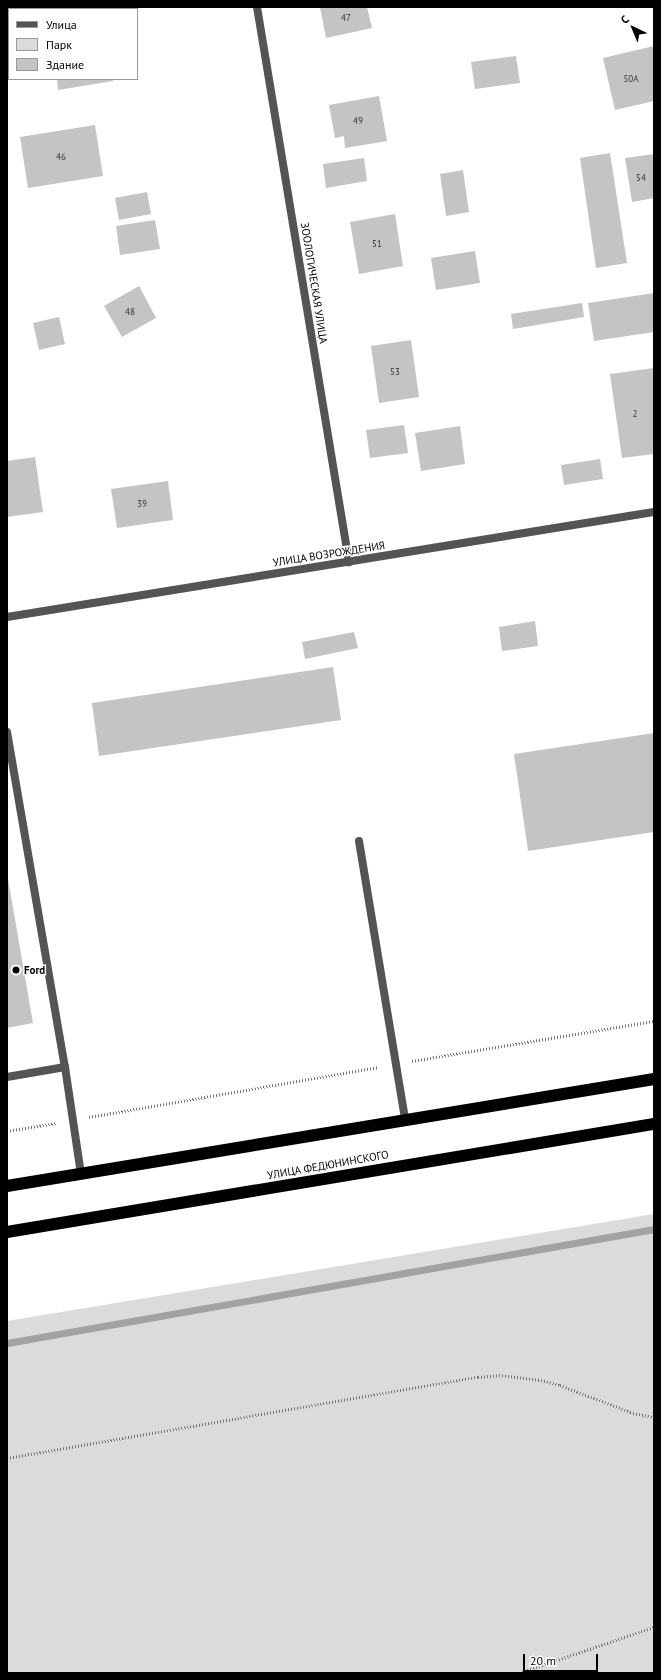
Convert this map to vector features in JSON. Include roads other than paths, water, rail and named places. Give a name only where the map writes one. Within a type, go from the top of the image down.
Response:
[{"type":"highway","points":[[7,1186],[654,1079]]},
{"type":"highway","name":"УЛИЦА ФЕДЮНИНСКОГО","points":[[7,1232],[654,1124]]},
{"type":"street","name":"ЗООЛОГИЧЕСКАЯ УЛИЦА","points":[[257,7],[349,562]]},
{"type":"street","name":"УЛИЦА ВОЗРОЖДЕНИЯ","points":[[7,617],[654,512]]},
{"type":"street","points":[[7,732],[65,1067],[81,1174]]},
{"type":"street","points":[[359,841],[405,1119]]},
{"type":"street","points":[[7,1077],[65,1067]]},
{"type":"waterway","points":[[7,1343],[654,1229]]},
{"type":"place","name":"Ford","points":[[16,970]]}]
